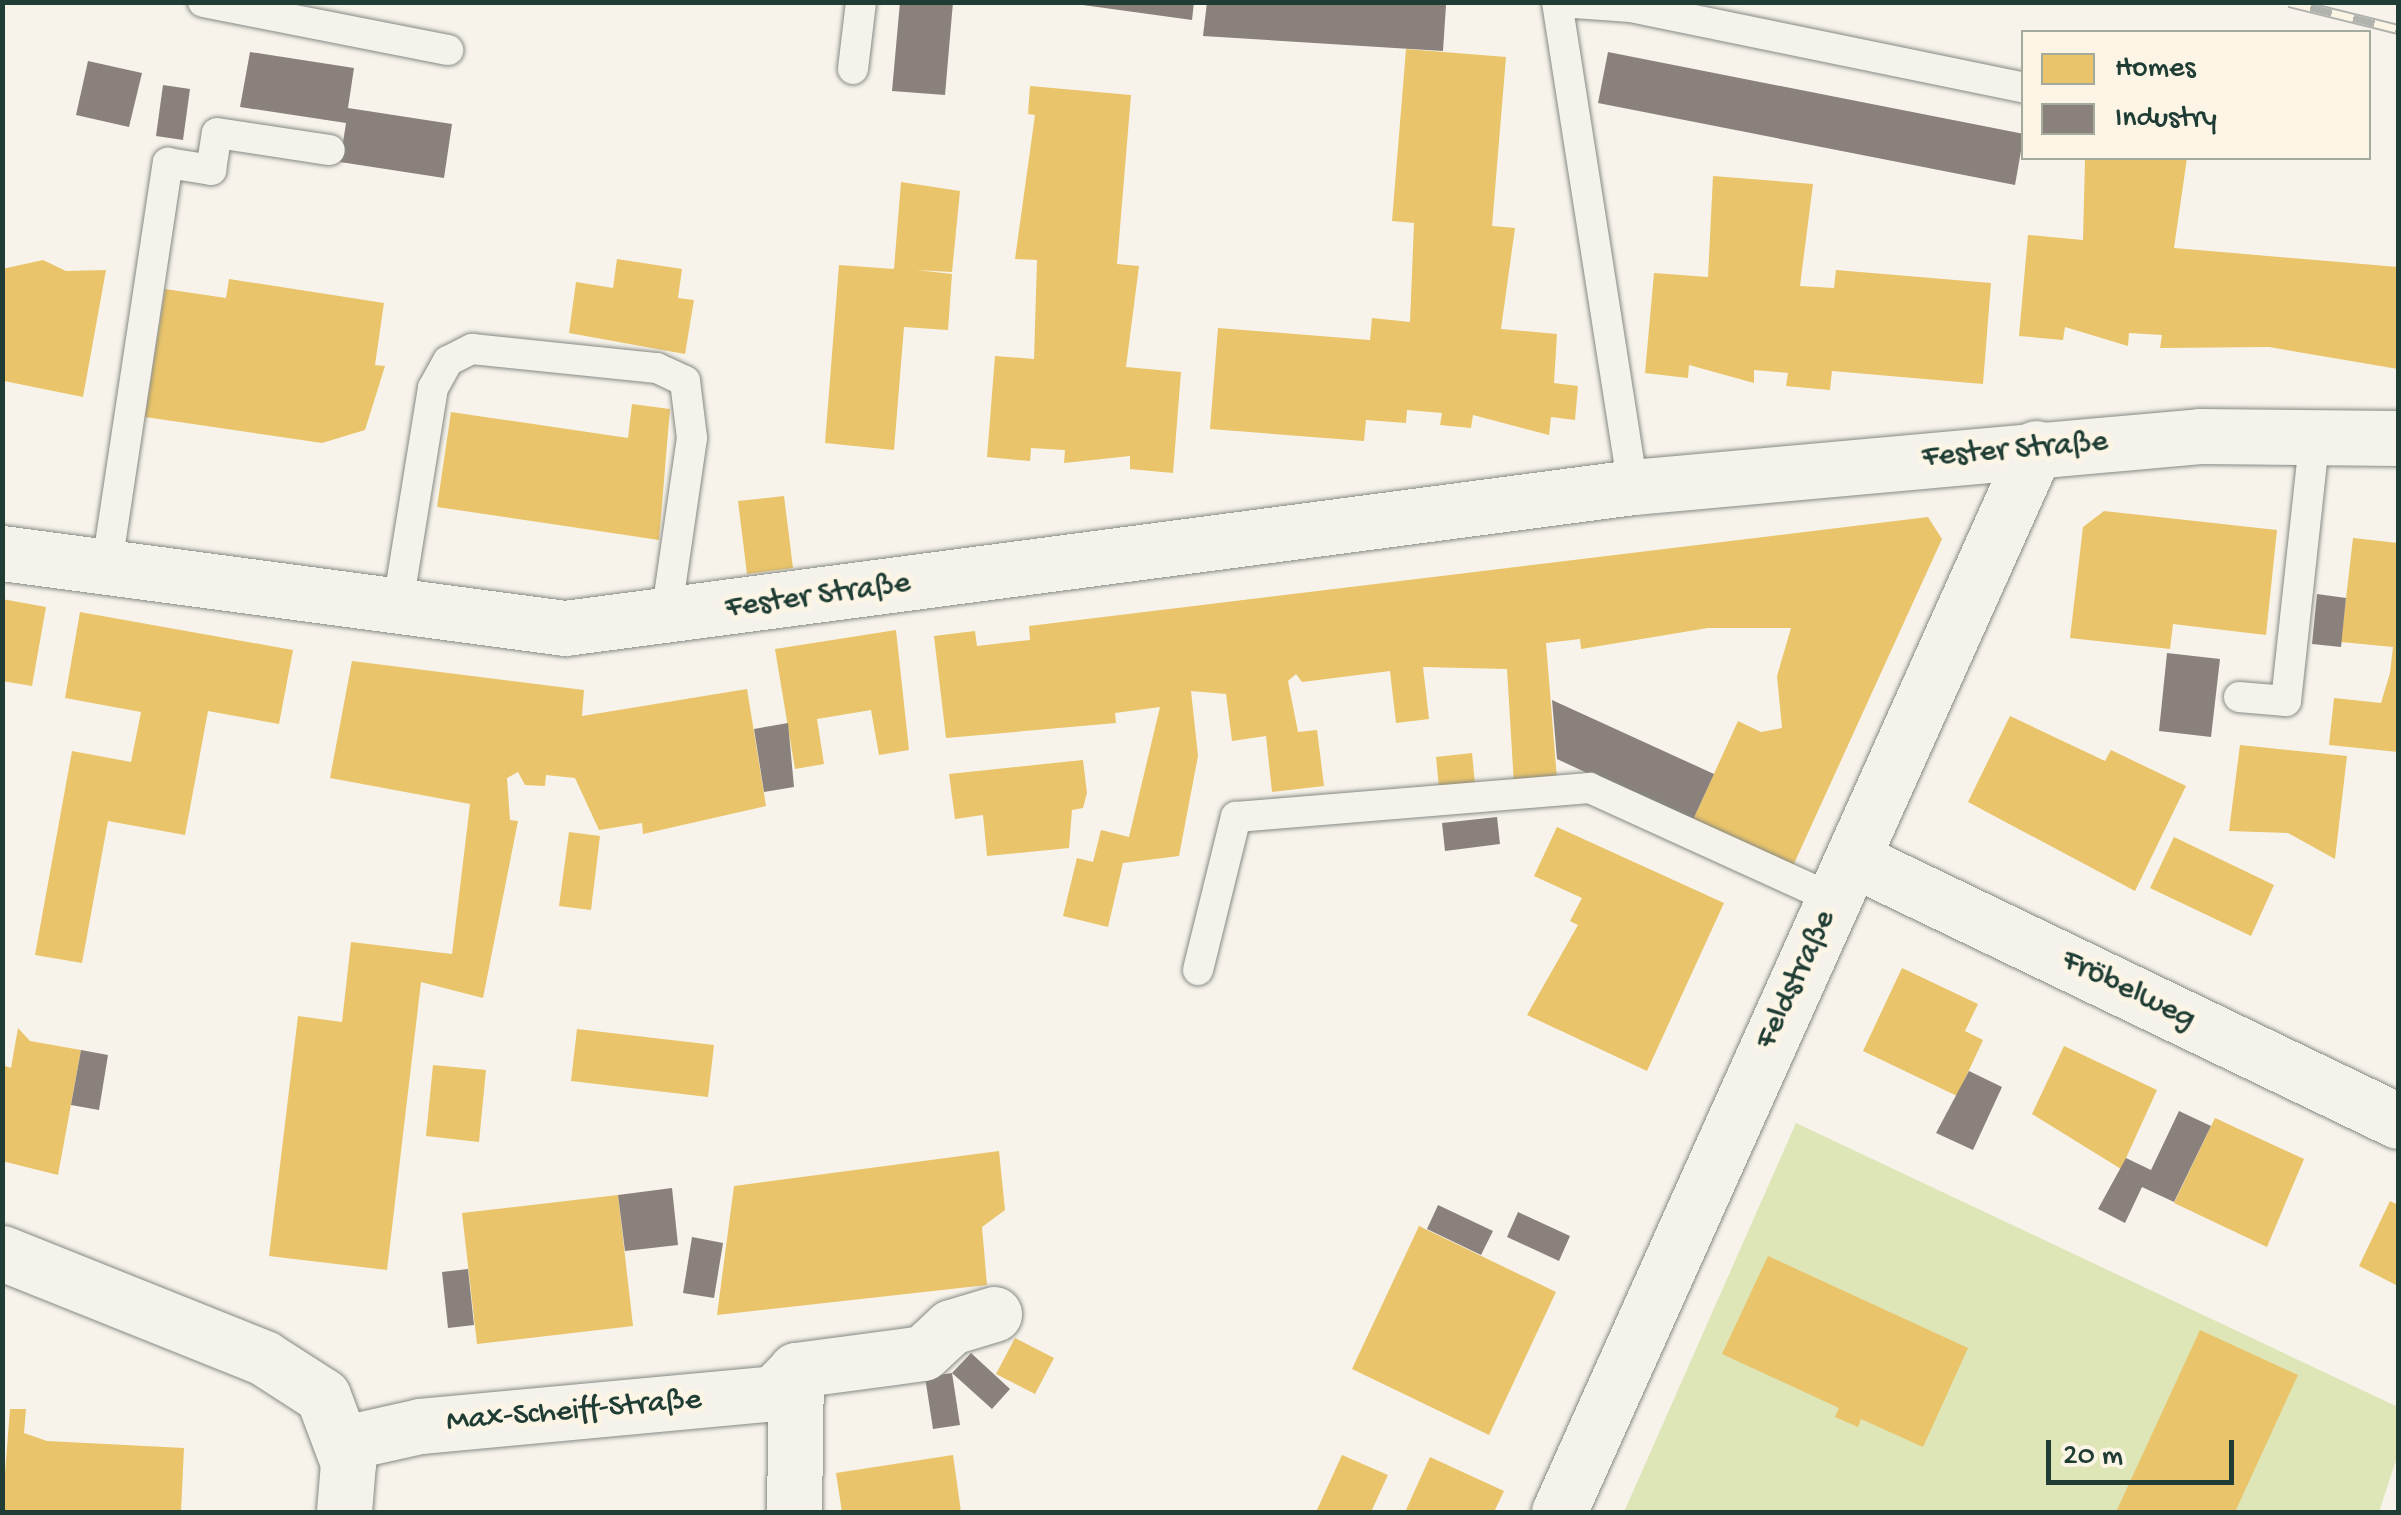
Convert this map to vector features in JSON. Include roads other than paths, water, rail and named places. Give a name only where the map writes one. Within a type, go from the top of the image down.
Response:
[{"type":"street","name":"Fester Straße","points":[[2,554],[397,610],[565,628],[1633,486],[2036,448],[2315,434],[2398,438]]},
{"type":"street","name":"Feldstraße","points":[[1559,1512],[1846,880],[2036,448]]},
{"type":"street","name":"Fröbelweg","points":[[1846,880],[2398,1121]]},
{"type":"street","points":[[2,1252],[264,1358],[323,1396],[344,1443],[344,1512]]},
{"type":"street","name":"Max-Scheiff-Straße","points":[[344,1443],[420,1426],[774,1393],[796,1370],[923,1353],[951,1327],[994,1314]]},
{"type":"street","points":[[794,1512],[796,1370]]},
{"type":"lane","points":[[203,2],[448,50]]},
{"type":"lane","points":[[854,70],[861,2]]},
{"type":"lane","points":[[1633,486],[1559,2],[1631,6],[2021,87]]},
{"type":"lane","points":[[106,571],[168,163],[211,170],[216,132],[330,150]]},
{"type":"lane","points":[[397,610],[433,388],[448,361],[472,349],[656,368],[686,381],[692,438],[666,616]]},
{"type":"lane","points":[[2239,697],[2286,701],[2315,434]]},
{"type":"lane","points":[[1198,970],[1236,818],[1590,788],[1846,880]]},
{"type":"railway","points":[[2289,2],[2398,29]]}]
